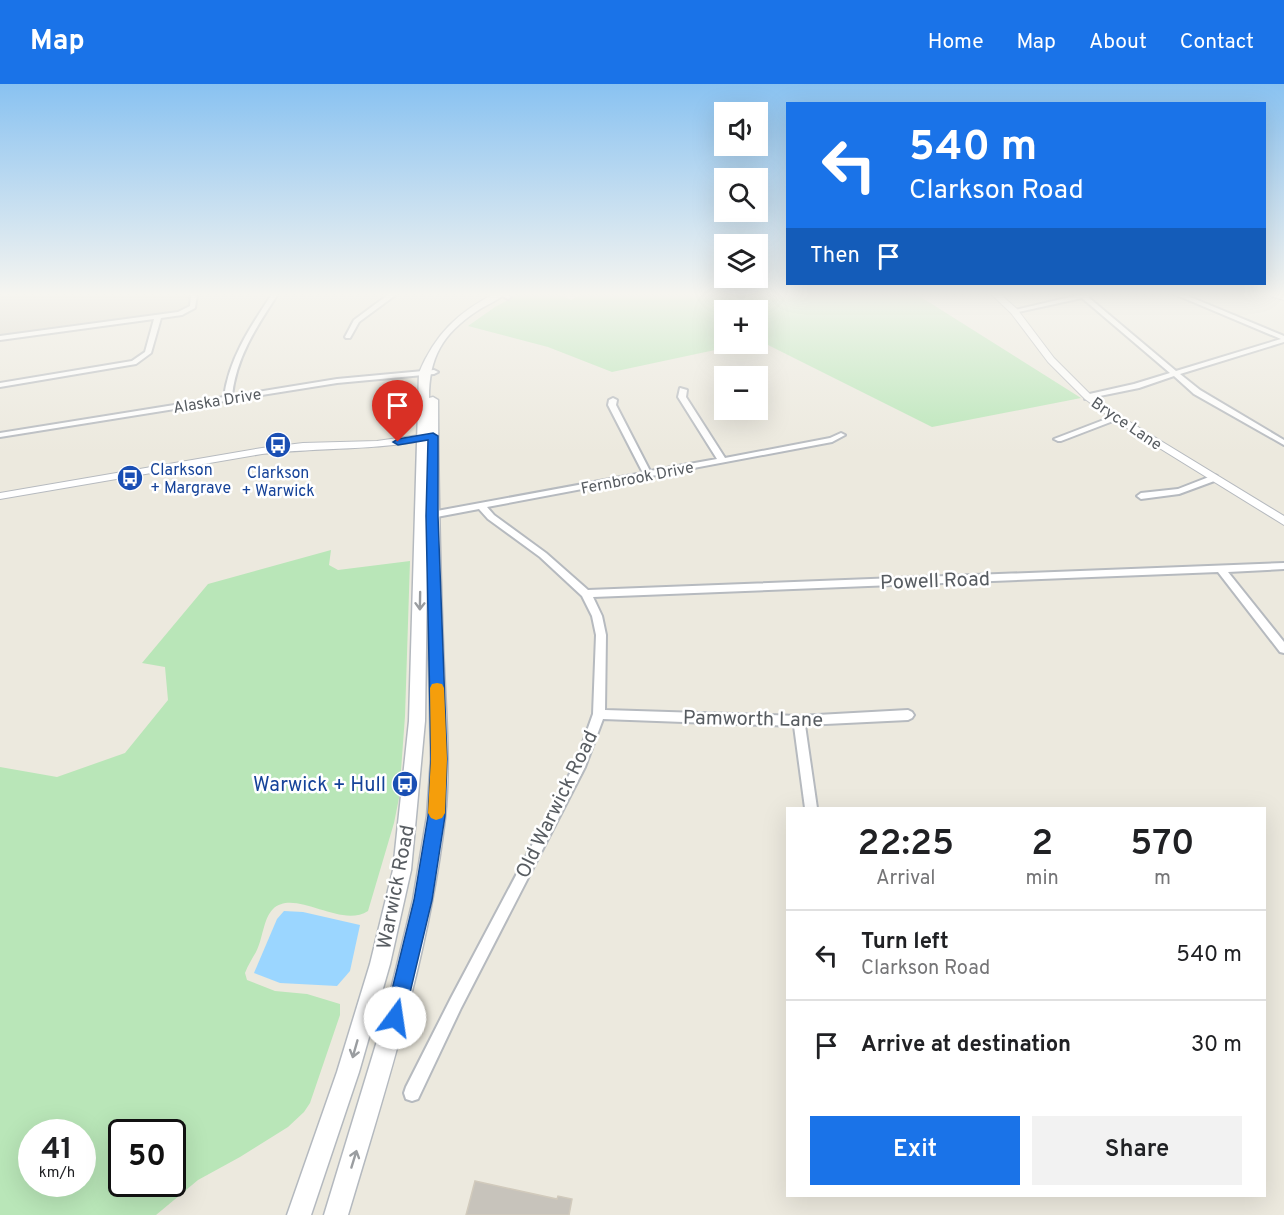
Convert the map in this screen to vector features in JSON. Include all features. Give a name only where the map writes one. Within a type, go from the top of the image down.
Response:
[{"type":"main road","name":"Warwick Road","points":[[298,1215],[351,1061],[380,964],[402,870],[417,721],[427,516],[429,372],[434,347]]},
{"type":"main road","name":"Warwick Road","points":[[336,1215],[397,1007],[423,900],[436,816],[439,759],[427,516]]},
{"type":"street","points":[[0,385],[134,363],[148,353],[150,347]]},
{"type":"street","points":[[228,398],[230,381],[244,347]]},
{"type":"street","name":"Bryce Lane","points":[[1041,347],[1051,360],[1088,397],[1117,418],[1284,521]]},
{"type":"street","points":[[1143,347],[1197,392],[1284,443]]},
{"type":"street","points":[[1088,397],[1175,374],[1260,347]]},
{"type":"street","name":"Alaska Drive","points":[[0,435],[337,381],[429,372]]},
{"type":"street","points":[[683,390],[682,397],[722,460]]},
{"type":"street","points":[[613,400],[612,405],[648,475]]},
{"type":"street","points":[[1058,439],[1117,418]]},
{"type":"street","name":"Fernbrook Drive","points":[[427,516],[832,440],[841,435]]},
{"type":"street","points":[[0,496],[262,451],[303,446],[377,444],[428,437]]},
{"type":"street","points":[[1141,496],[1172,493],[1214,478]]},
{"type":"street","name":"Old Warwick Road","points":[[412,1093],[456,1003],[581,763],[599,714],[601,634],[597,616],[586,594],[566,573],[490,517],[482,507]]},
{"type":"street","name":"Powell Road","points":[[586,594],[1284,566]]},
{"type":"street","points":[[1220,568],[1284,649]]},
{"type":"street","name":"Pamworth Lane","points":[[599,714],[799,721],[908,715]]},
{"type":"street","points":[[799,721],[811,807]]},
{"type":"green space","points":[[547,347],[714,347],[714,350],[612,372]]},
{"type":"green space","points":[[772,347],[1000,347],[1081,398],[932,427]]},
{"type":"green space","points":[[331,550],[329,565],[338,570],[410,561],[405,716],[399,798],[368,911],[357,915],[344,915],[305,905],[282,904],[270,913],[258,947],[245,973],[247,980],[275,991],[307,994],[340,1004],[340,1015],[310,1103],[288,1127],[198,1180],[186,1190],[186,1119],[108,1119],[108,1197],[178,1197],[156,1215],[0,1215],[0,767],[57,777],[125,753],[168,700],[165,667],[142,663],[208,584]]},
{"type":"water","points":[[284,911],[303,912],[360,925],[350,971],[337,986],[280,983],[254,973],[277,919]]},
{"type":"building","points":[[475,1181],[557,1199],[558,1196],[572,1199],[569,1215],[466,1215]]},
{"type":"slow traffic","points":[[436,813],[439,759],[437,688]]},
{"type":"place","name":"Clarkson + Warwick","points":[[278,445]]},
{"type":"place","name":"Clarkson + Margrave","points":[[130,478]]},
{"type":"place","name":"Warwick + Hull","points":[[405,784]]},
{"type":"route","points":[[395,1018],[423,900],[436,816],[439,759],[432,516],[433,436],[398,442]]}]
